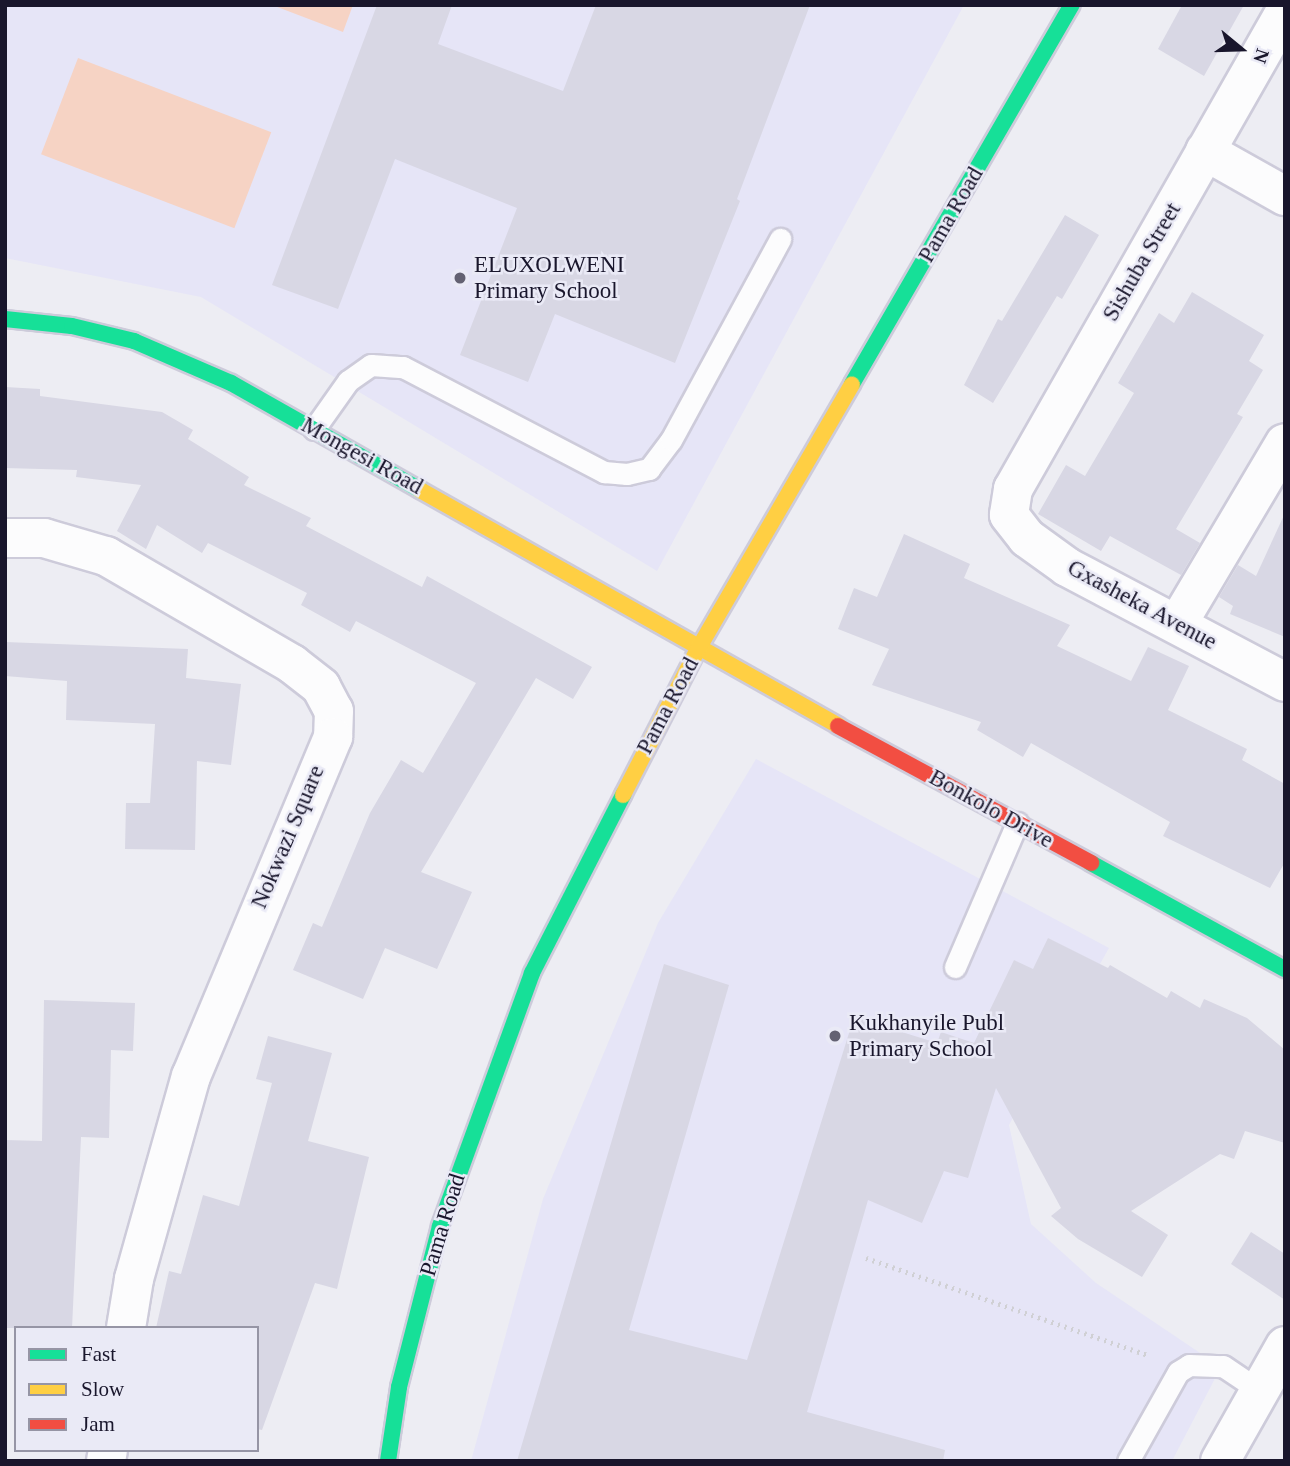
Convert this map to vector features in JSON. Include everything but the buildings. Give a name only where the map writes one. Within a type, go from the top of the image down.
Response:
[{"type":"street","name":"Pama Road","points":[[388,1461],[399,1387],[440,1226],[532,972],[698,649],[1072,5]]},
{"type":"street","name":"Sishuba Street","points":[[1009,515],[1013,489],[1285,12]]},
{"type":"street","points":[[1205,151],[1285,196]]},
{"type":"street","name":"Mongesi Road","points":[[5,319],[72,326],[134,341],[209,372],[314,429],[698,649]]},
{"type":"street","points":[[1178,623],[1285,443]]},
{"type":"street","name":"Gxasheka Avenue","points":[[1009,515],[1027,538],[1067,567],[1178,623],[1285,682]]},
{"type":"street","name":"Nokwazi Square","points":[[5,538],[44,538],[106,556],[292,664],[321,687],[334,711],[333,737],[261,898],[191,1076],[134,1279],[127,1326]]},
{"type":"street","name":"Bonkolo Drive","points":[[698,649],[1285,969]]},
{"type":"street","points":[[1220,1461],[1285,1346]]},
{"type":"lane","points":[[314,429],[348,381],[363,370],[371,365],[402,367],[604,472],[627,474],[649,469],[671,440],[780,239]]},
{"type":"lane","points":[[955,967],[1017,823]]},
{"type":"lane","points":[[1128,1461],[1178,1372],[1189,1365],[1223,1366],[1260,1391]]},
{"type":"path","points":[[866,1258],[1140,1350]]},
{"type":"shaded area","name":"ELUXOLWENI Primary School","points":[[5,5],[964,5],[657,571],[201,297],[5,258]]},
{"type":"shaded area","points":[[272,5],[353,5],[343,32]]},
{"type":"shaded area","points":[[78,58],[271,132],[234,228],[41,154]]},
{"type":"shaded area","name":"Kukhanyile Publ Primary School","points":[[756,759],[1109,948],[1009,1125],[1031,1224],[1096,1283],[1221,1367],[1172,1461],[471,1461],[543,1199],[658,923]]},
{"type":"traffic: fast","points":[[852,384],[1072,5]]},
{"type":"traffic: fast","points":[[5,319],[72,326],[134,341],[231,383],[420,490]]},
{"type":"traffic: fast","points":[[388,1461],[399,1387],[440,1226],[532,973],[623,795]]},
{"type":"traffic: fast","points":[[1091,863],[1285,969]]},
{"type":"traffic: slow","points":[[623,795],[698,649],[852,384]]},
{"type":"traffic: slow","points":[[420,490],[838,726]]},
{"type":"traffic: jam","points":[[838,726],[1091,863]]},
{"type":"place","name":"ELUXOLWENI Primary School","points":[[460,278]]},
{"type":"place","name":"Kukhanyile Publ Primary School","points":[[835,1036]]}]
